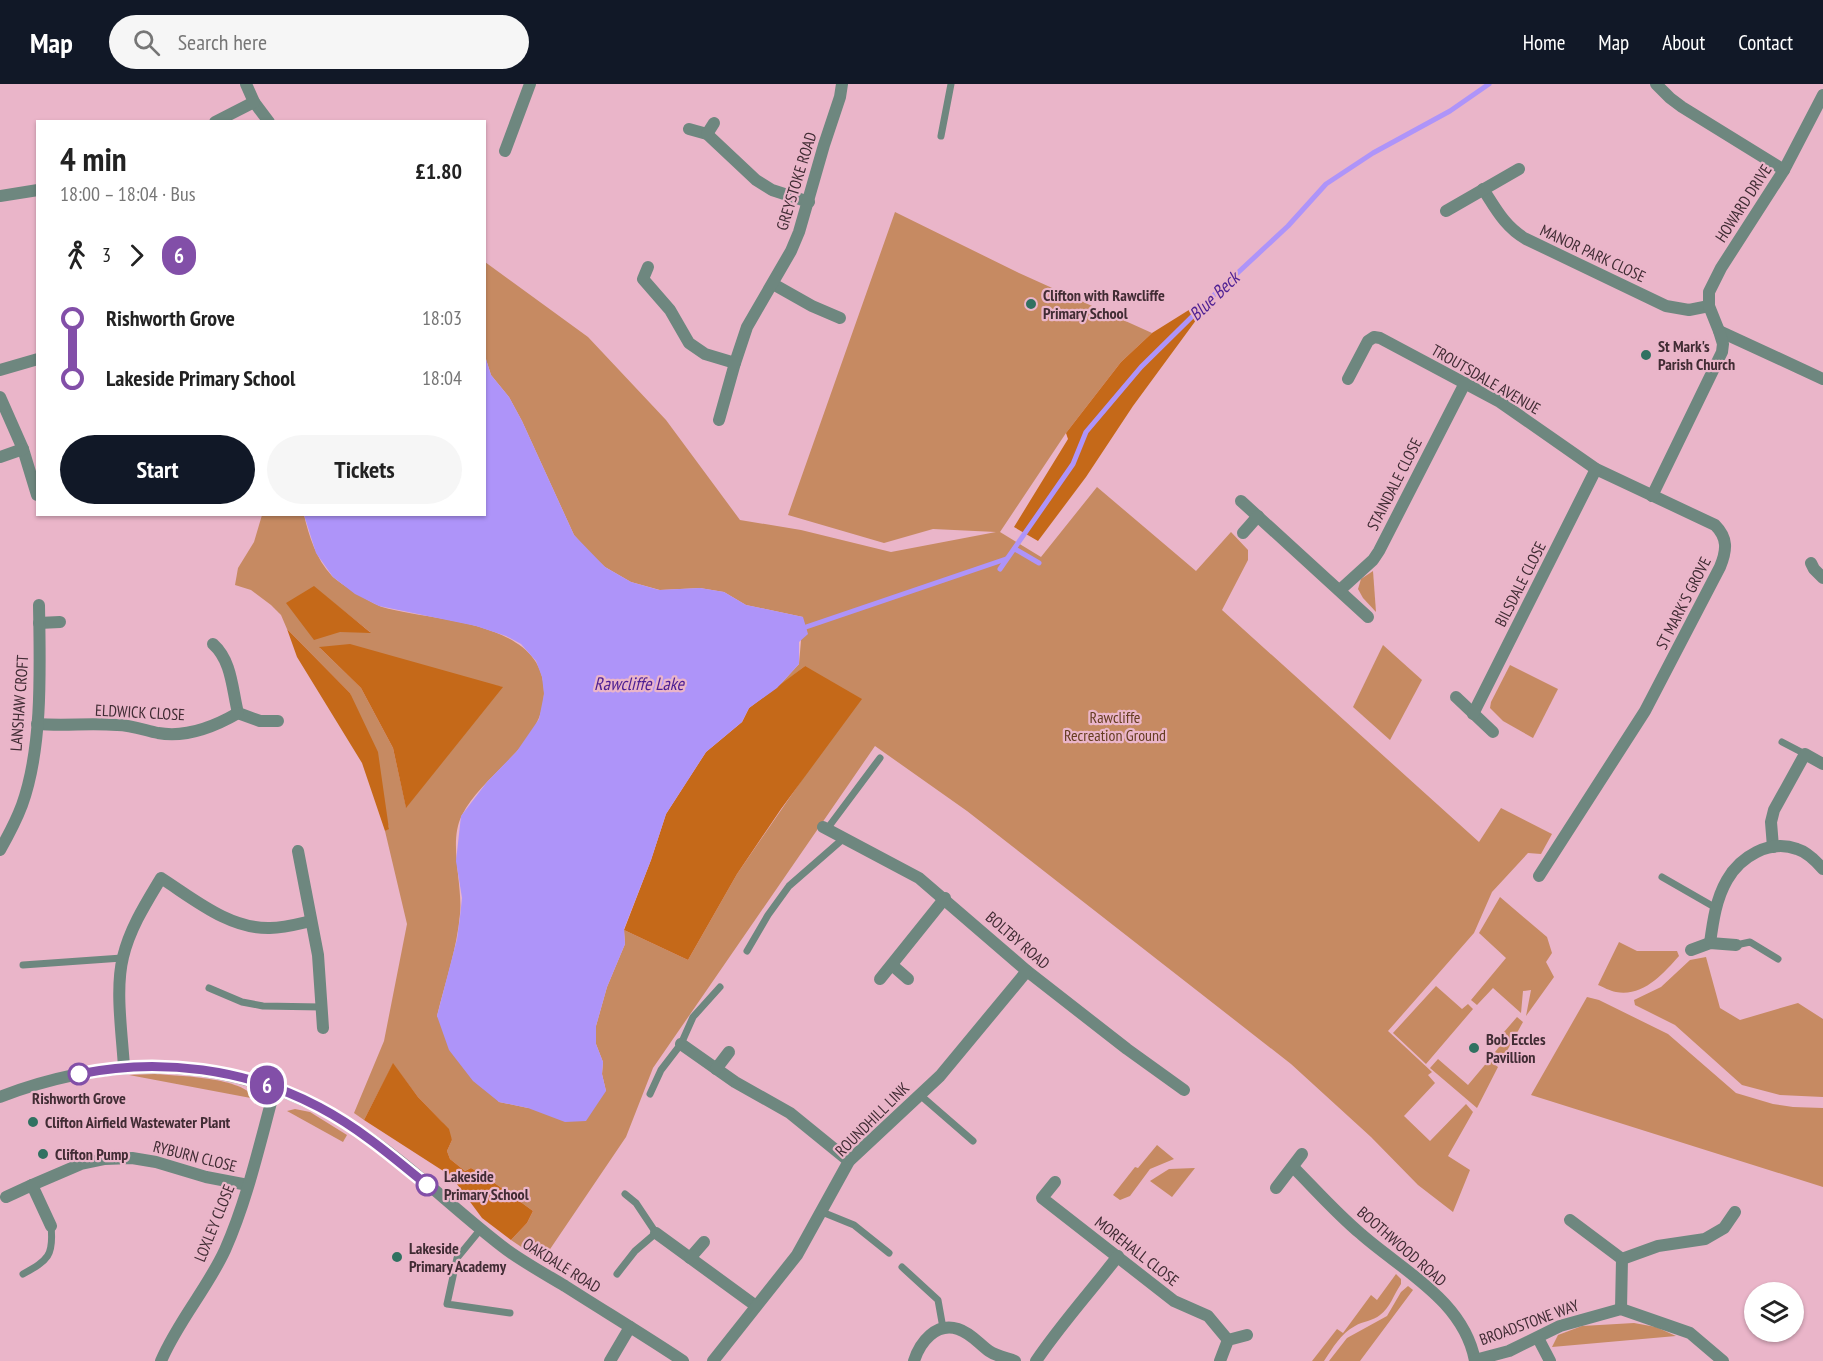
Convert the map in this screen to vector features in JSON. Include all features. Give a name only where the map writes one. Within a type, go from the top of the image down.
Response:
[{"type":"street","points":[[246,84],[254,102],[268,120]]},
{"type":"street","points":[[505,151],[530,84]]},
{"type":"street","name":"GREYSTOKE ROAD","points":[[719,420],[747,327],[791,251],[809,202],[842,84]]},
{"type":"street","points":[[1656,84],[1682,107],[1784,170]]},
{"type":"street","name":"HOWARD DRIVE","points":[[1709,306],[1709,292],[1720,268],[1784,170],[1823,95]]},
{"type":"street","points":[[219,120],[254,102]]},
{"type":"street","points":[[689,129],[711,129],[764,185],[779,193],[809,202]]},
{"type":"street","points":[[1446,211],[1519,169]]},
{"type":"street","name":"MANOR PARK CLOSE","points":[[1483,189],[1503,222],[1526,239],[1666,306],[1689,310],[1709,306]]},
{"type":"street","points":[[0,196],[36,190]]},
{"type":"street","points":[[648,267],[637,281],[670,310],[689,343],[705,354],[735,363]]},
{"type":"street","points":[[773,284],[812,306],[840,318]]},
{"type":"street","points":[[1653,496],[1719,361],[1723,344],[1709,306]]},
{"type":"street","points":[[1719,331],[1823,379]]},
{"type":"street","name":"TROUTSDALE AVENUE","points":[[1348,379],[1368,341],[1374,337],[1380,338],[1500,402],[1596,469],[1653,496]]},
{"type":"street","points":[[0,370],[36,360]]},
{"type":"street","name":"STAINDALE CLOSE","points":[[1340,590],[1373,560],[1379,551],[1464,383]]},
{"type":"street","points":[[0,397],[23,449],[36,495]]},
{"type":"street","points":[[0,457],[23,449]]},
{"type":"street","name":"BILSDALE CLOSE","points":[[1473,714],[1596,469]]},
{"type":"street","name":"ST MARK'S GROVE","points":[[1539,876],[1646,711],[1725,555],[1726,544],[1723,533],[1715,525],[1653,496]]},
{"type":"street","points":[[1241,501],[1368,617]]},
{"type":"street","points":[[1243,533],[1258,516]]},
{"type":"street","points":[[1811,563],[1823,578]]},
{"type":"street","name":"LANSHAW CROFT","points":[[0,850],[22,804],[30,778],[37,724],[39,605]]},
{"type":"street","points":[[39,623],[60,622]]},
{"type":"street","points":[[213,644],[219,649],[230,670],[238,713],[260,721],[278,720]]},
{"type":"street","points":[[1456,697],[1492,732]]},
{"type":"street","name":"ELDWICK CLOSE","points":[[37,724],[66,726],[118,724],[160,733],[177,734],[198,731],[221,723],[238,713]]},
{"type":"street","points":[[1773,847],[1771,822],[1774,810],[1806,754],[1823,764]]},
{"type":"street","name":"BOLTBY ROAD","points":[[825,828],[919,878],[1028,971],[1127,1049],[1184,1090]]},
{"type":"street","points":[[1710,943],[1716,908],[1726,882],[1738,863],[1757,852],[1773,847],[1798,849],[1813,858],[1823,869]]},
{"type":"street","points":[[298,852],[318,955],[323,1028]]},
{"type":"street","points":[[124,1067],[120,990],[122,958],[133,927],[161,878],[214,912],[249,927],[270,928],[311,921]]},
{"type":"street","points":[[880,979],[945,898]]},
{"type":"street","points":[[1691,950],[1710,943],[1736,945]]},
{"type":"street","points":[[892,965],[908,979]]},
{"type":"street","name":"ROUNDHILL LINK","points":[[713,1361],[797,1255],[849,1161],[940,1076],[1028,971]]},
{"type":"street","points":[[681,1044],[735,1082],[790,1113],[849,1161]]},
{"type":"street","points":[[716,1069],[729,1052]]},
{"type":"street","name":"OAKDALE ROAD","points":[[0,1097],[51,1080],[124,1067],[198,1069],[231,1075],[275,1088],[319,1107],[353,1127],[510,1252],[683,1361]]},
{"type":"street","name":"LOXLEY CLOSE","points":[[161,1361],[172,1337],[208,1281],[224,1251],[248,1185],[275,1088]]},
{"type":"street","points":[[1276,1188],[1302,1154]]},
{"type":"street","name":"RYBURN CLOSE","points":[[6,1197],[81,1164],[105,1159],[132,1158],[156,1162],[206,1177],[248,1185]]},
{"type":"street","name":"BOOTHWOOD ROAD","points":[[1293,1167],[1361,1234],[1414,1274],[1457,1318],[1469,1338],[1475,1360]]},
{"type":"street","name":"MOREHALL CLOSE","points":[[1055,1182],[1042,1198],[1174,1301],[1208,1316],[1228,1340]]},
{"type":"street","points":[[32,1185],[51,1226]]},
{"type":"street","points":[[1622,1259],[1658,1246],[1705,1239],[1724,1228],[1735,1212]]},
{"type":"street","points":[[1570,1220],[1622,1259]]},
{"type":"street","points":[[657,1233],[756,1306]]},
{"type":"street","points":[[690,1258],[704,1242]]},
{"type":"street","points":[[1036,1361],[1055,1333],[1118,1256]]},
{"type":"street","points":[[1622,1259],[1621,1309],[1690,1333],[1723,1361]]},
{"type":"street","name":"BROADSTONE WAY","points":[[1475,1360],[1509,1351],[1560,1326],[1621,1309]]},
{"type":"street","points":[[610,1361],[630,1327]]},
{"type":"street","points":[[914,1361],[917,1350],[928,1336],[943,1328],[958,1329],[975,1338],[990,1353],[1015,1361]]},
{"type":"street","points":[[1220,1361],[1228,1340],[1247,1335]]},
{"type":"street","points":[[1538,1338],[1550,1361]]},
{"type":"lane","points":[[941,136],[951,84]]},
{"type":"lane","points":[[1782,742],[1806,754]]},
{"type":"lane","points":[[825,828],[880,758]]},
{"type":"lane","points":[[747,951],[768,915],[789,886],[844,838]]},
{"type":"lane","points":[[1662,877],[1716,908]]},
{"type":"lane","points":[[1736,945],[1750,942],[1778,959]]},
{"type":"lane","points":[[23,965],[122,958]]},
{"type":"lane","points":[[650,1094],[661,1070],[681,1044],[693,1017],[720,987]]},
{"type":"lane","points":[[208,988],[242,1002],[263,1006],[321,1007]]},
{"type":"lane","points":[[920,1095],[974,1141]]},
{"type":"lane","points":[[617,1274],[635,1251],[657,1233],[636,1203],[625,1194]]},
{"type":"lane","points":[[822,1212],[854,1225],[889,1253]]},
{"type":"lane","points":[[23,1274],[44,1262],[52,1243],[51,1226]]},
{"type":"lane","points":[[480,1230],[457,1258],[447,1304],[510,1313]]},
{"type":"lane","points":[[903,1268],[938,1300],[943,1328]]},
{"type":"green space","name":"Rawcliffe Recreation Ground","points":[[895,212],[1019,273],[1152,333],[1121,362],[1066,433],[1000,532],[1041,557],[1097,487],[1196,571],[1231,532],[1248,550],[1248,560],[1222,610],[1479,842],[1501,808],[1552,834],[1541,854],[1528,853],[1492,892],[1474,933],[1388,1031],[1432,1072],[1428,1075],[1435,1083],[1404,1116],[1430,1141],[1466,1104],[1473,1112],[1448,1156],[1470,1170],[1453,1212],[1418,1185],[1371,1137],[1291,1064],[967,811],[875,746],[653,1068],[626,1137],[542,1261],[511,1240],[527,1223],[533,1211],[485,1176],[471,1168],[465,1171],[450,1159],[447,1151],[452,1140],[442,1122],[418,1097],[393,1064],[364,1120],[354,1113],[384,1041],[407,924],[385,831],[389,828],[350,693],[287,629],[281,615],[271,605],[251,590],[235,585],[238,568],[254,542],[262,516],[304,516],[314,547],[326,569],[332,576],[371,602],[404,612],[456,621],[507,637],[526,650],[539,669],[544,693],[541,712],[534,728],[511,758],[472,800],[458,826],[456,850],[460,914],[454,953],[437,1016],[499,1102],[528,1108],[606,1091],[602,1074],[603,1062],[596,1044],[596,1026],[607,987],[625,944],[624,930],[688,960],[737,874],[808,771],[805,666],[777,688],[799,664],[803,617],[746,605],[724,592],[700,588],[660,590],[631,582],[605,567],[590,553],[574,535],[522,421],[509,397],[491,375],[486,359],[486,263],[588,337],[666,420],[740,520],[801,530],[891,552],[996,532],[933,529],[884,543],[788,515]],"holes":[[[314,587],[370,632],[340,632]],[[320,648],[502,687],[406,807],[393,748],[361,688]]]},
{"type":"green space","points":[[1373,571],[1376,612],[1358,589],[1361,579]]},
{"type":"green space","points":[[1383,645],[1422,680],[1390,740],[1353,707]]},
{"type":"green space","points":[[1510,665],[1558,689],[1533,738],[1503,721],[1490,708]]},
{"type":"green space","points":[[1500,897],[1547,937],[1552,953],[1546,962],[1554,977],[1526,1016],[1531,990],[1523,991],[1521,1013],[1493,988],[1477,1005],[1471,1000],[1506,958],[1479,933]]},
{"type":"green space","points":[[1619,942],[1637,951],[1677,951],[1679,956],[1659,977],[1644,988],[1626,993],[1614,991],[1598,985]]},
{"type":"green space","points":[[1706,957],[1720,1008],[1740,1020],[1798,1003],[1823,1019],[1823,1097],[1780,1095],[1742,1085],[1675,1025],[1635,1005],[1634,1000],[1661,987],[1690,960]]},
{"type":"green space","points":[[1436,986],[1462,1009],[1468,1004],[1473,1009],[1426,1064],[1393,1033]]},
{"type":"green space","points":[[1587,997],[1599,1000],[1668,1034],[1736,1093],[1773,1104],[1823,1108],[1823,1187],[1531,1095]]},
{"type":"green space","points":[[1517,1017],[1523,1022],[1503,1058],[1495,1052],[1508,1036],[1504,1032]]},
{"type":"green space","points":[[1438,1059],[1468,1085],[1489,1060],[1498,1067],[1477,1108],[1430,1068]]},
{"type":"green space","points":[[155,1074],[225,1082],[249,1092],[256,1099],[129,1075]]},
{"type":"green space","points":[[295,1109],[310,1112],[347,1135],[343,1142],[287,1111]]},
{"type":"green space","points":[[1157,1145],[1174,1159],[1150,1169],[1130,1196],[1120,1200],[1113,1195],[1135,1167],[1138,1168]]},
{"type":"green space","points":[[1195,1168],[1172,1197],[1150,1181],[1169,1169]]},
{"type":"green space","points":[[1396,1274],[1401,1279],[1401,1284],[1383,1312],[1345,1333],[1324,1361],[1312,1361],[1337,1329],[1343,1333],[1371,1295],[1377,1300]]},
{"type":"green space","points":[[1408,1286],[1413,1290],[1360,1361],[1329,1361],[1347,1338],[1387,1316],[1401,1292]]},
{"type":"green space","points":[[1634,1323],[1656,1327],[1676,1336],[1552,1347],[1558,1335],[1582,1326]]},
{"type":"shaded area","points":[[1216,293],[1038,541],[1014,527],[1068,439],[1066,433],[1121,362],[1152,333]]},
{"type":"shaded area","points":[[314,586],[371,633],[340,632],[314,640],[286,603]]},
{"type":"shaded area","points":[[287,629],[350,693],[378,752],[389,829],[385,831],[362,763],[297,657]]},
{"type":"shaded area","points":[[350,644],[503,687],[406,808],[393,748],[361,688],[319,647]]},
{"type":"shaded area","points":[[805,666],[862,699],[781,809],[737,874],[688,960],[624,930],[666,814],[706,752],[742,722],[749,708]]},
{"type":"shaded area","points":[[393,1063],[418,1097],[449,1129],[452,1140],[447,1151],[450,1159],[465,1171],[471,1168],[485,1176],[533,1211],[527,1223],[511,1240],[482,1218],[451,1176],[364,1120]]},
{"type":"water","name":"Rawcliffe Lake","points":[[486,359],[491,375],[509,397],[522,421],[574,535],[605,567],[631,582],[659,590],[700,588],[724,592],[746,605],[803,617],[808,634],[799,642],[799,664],[777,688],[749,708],[742,722],[706,752],[666,814],[624,929],[625,944],[607,987],[596,1026],[596,1044],[603,1062],[602,1074],[606,1091],[586,1121],[565,1122],[528,1108],[499,1102],[473,1081],[449,1050],[437,1016],[457,939],[460,917],[462,898],[456,861],[461,816],[487,782],[517,751],[539,719],[544,694],[542,677],[536,661],[521,644],[506,636],[476,626],[379,606],[355,594],[333,577],[316,553],[304,516],[486,516]]},
{"type":"waterway","name":"Blue Beck","points":[[1000,569],[1073,464],[1086,432],[1141,367],[1288,226],[1326,184],[1373,153],[1450,111],[1489,84]]},
{"type":"waterway","points":[[1015,549],[1039,563]]},
{"type":"waterway","points":[[806,627],[1006,559]]},
{"type":"bus line","name":"6","points":[[79,1074],[124,1067],[179,1067],[231,1075],[275,1088],[319,1107],[353,1127],[427,1185]]},
{"type":"place","name":"Clifton with Rawcliffe Primary School","points":[[1031,304]]},
{"type":"place","name":"St Mark's Parish Church","points":[[1646,355]]},
{"type":"place","name":"Bob Eccles Pavillion","points":[[1474,1048]]},
{"type":"place","name":"Rishworth Grove","points":[[79,1074]]},
{"type":"place","name":"Clifton Airfield Wastewater Plant","points":[[33,1122]]},
{"type":"place","name":"Clifton Pump","points":[[43,1154]]},
{"type":"place","name":"Lakeside Primary School","points":[[427,1185]]},
{"type":"place","name":"Lakeside Primary Academy","points":[[397,1257]]}]
